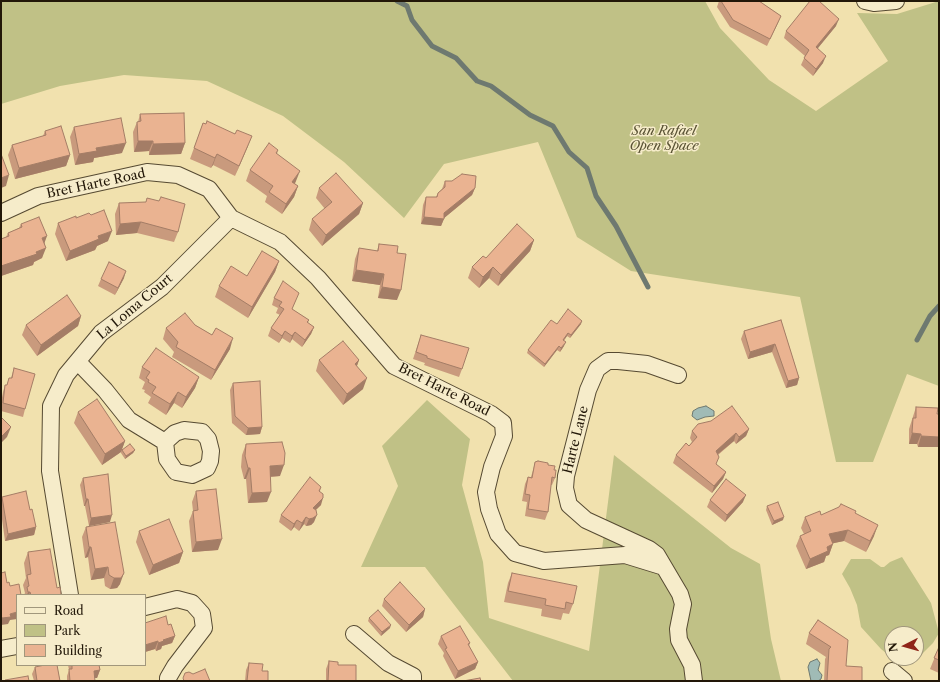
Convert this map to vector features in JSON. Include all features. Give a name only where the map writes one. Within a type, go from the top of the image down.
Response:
[{"type":"street","points":[[865,1],[874,3],[896,1]]},
{"type":"street","name":"Bret Harte Road","points":[[1,213],[38,196],[147,172],[178,176],[209,189],[231,218],[280,242],[318,278],[394,366],[491,414],[503,423],[504,436],[492,467],[486,492],[489,509],[498,534],[515,553],[544,561],[624,555],[664,568]]},
{"type":"street","name":"La Loma Court","points":[[70,594],[50,471],[51,406],[66,375],[101,333],[162,287],[231,218]]},
{"type":"street","name":"Harte Lane","points":[[664,568],[657,555],[650,549],[600,528],[576,512],[569,505],[566,497],[566,476],[588,390],[597,370],[608,361],[618,361],[647,364],[678,375]]},
{"type":"street","points":[[78,362],[105,390],[129,420],[165,442]]},
{"type":"street","points":[[664,568],[680,594],[682,604],[678,629],[679,640],[692,664],[694,681]]},
{"type":"street","points":[[146,607],[177,599],[192,603],[202,614],[204,628],[175,666],[168,678],[168,681]]},
{"type":"street","points":[[354,634],[388,663],[412,676],[414,681]]},
{"type":"street","points":[[1,649],[16,646]]},
{"type":"street","points":[[892,671],[904,681]]},
{"type":"green space","name":"San Rafael Open Space","points":[[1,1],[705,1],[720,28],[769,80],[816,111],[888,61],[857,13],[897,14],[939,1],[939,386],[907,374],[873,462],[836,462],[800,297],[631,271],[577,237],[538,142],[444,164],[404,218],[344,162],[283,116],[207,81],[124,75],[60,86],[1,104]]},
{"type":"green space","points":[[427,400],[470,439],[462,485],[483,562],[489,618],[589,651],[614,455],[731,548],[760,564],[771,639],[781,681],[513,681],[425,567],[361,567],[398,486],[382,446]]},
{"type":"green space","points":[[902,557],[931,603],[939,633],[933,643],[924,652],[924,626],[884,626],[884,651],[881,649],[861,627],[857,605],[842,574],[851,559],[870,559],[881,567],[884,567],[890,562]]},
{"type":"water","points":[[706,406],[714,411],[714,416],[697,420],[692,416],[693,411]]},
{"type":"water","points":[[817,659],[820,663],[818,670],[822,675],[821,679],[818,681],[811,681],[808,667],[810,662]]},
{"type":"building","points":[[721,1],[759,1],[781,16],[770,39],[733,20]]},
{"type":"building","points":[[810,1],[819,1],[839,19],[816,47],[826,56],[816,69],[804,58],[809,50],[786,31]]},
{"type":"building","points":[[184,113],[185,143],[153,144],[153,141],[138,141],[137,122],[141,121],[140,114]]},
{"type":"building","points":[[121,118],[126,143],[96,148],[97,151],[79,154],[74,127]]},
{"type":"building","points":[[207,121],[235,134],[237,130],[252,136],[239,166],[217,154],[215,158],[194,148],[203,123],[206,124]]},
{"type":"building","points":[[61,126],[70,155],[19,168],[12,145],[46,135],[45,131]]},
{"type":"building","points":[[269,143],[278,150],[276,153],[300,171],[292,182],[298,186],[286,204],[269,192],[273,186],[250,170]]},
{"type":"building","points":[[1,154],[9,175],[1,178]]},
{"type":"building","points":[[336,173],[363,203],[326,235],[312,219],[332,202],[319,188]]},
{"type":"building","points":[[462,174],[476,176],[475,188],[444,213],[444,219],[424,217],[426,197],[437,197],[438,193],[445,187],[445,181],[452,181]]},
{"type":"building","points":[[161,197],[185,204],[178,232],[141,222],[120,224],[119,203],[146,202],[147,198],[159,201]]},
{"type":"building","points":[[104,210],[112,231],[98,236],[99,239],[70,251],[58,223],[76,216],[76,218],[89,213],[91,215]]},
{"type":"building","points":[[39,217],[47,236],[42,238],[46,248],[36,252],[37,254],[1,266],[1,239],[9,236],[8,233],[22,227],[21,224]]},
{"type":"building","points":[[517,224],[534,240],[501,275],[493,267],[483,277],[472,267],[483,256],[486,258]]},
{"type":"building","points":[[379,244],[398,246],[397,253],[406,254],[401,290],[382,287],[384,274],[356,270],[359,248],[378,251]]},
{"type":"building","points":[[262,251],[279,261],[252,307],[219,286],[231,266],[247,276]]},
{"type":"building","points":[[109,262],[126,271],[118,288],[101,279]]},
{"type":"building","points":[[283,281],[299,293],[292,309],[309,320],[307,322],[314,327],[305,340],[295,332],[292,336],[285,331],[282,336],[271,328],[284,309],[279,306],[282,302],[274,298]]},
{"type":"building","points":[[67,295],[81,316],[41,345],[26,325]]},
{"type":"building","points":[[568,309],[582,321],[571,335],[568,333],[563,340],[566,342],[561,348],[559,346],[545,364],[528,350],[551,320],[557,324]]},
{"type":"building","points":[[185,313],[195,325],[212,335],[216,328],[233,338],[215,370],[176,347],[178,342],[166,328]]},
{"type":"building","points":[[781,320],[799,378],[788,381],[775,344],[750,352],[744,331]]},
{"type":"building","points":[[421,335],[469,348],[462,369],[427,358],[427,356],[416,352]]},
{"type":"building","points":[[343,341],[359,360],[355,364],[367,378],[347,394],[319,360]]},
{"type":"building","points":[[156,348],[199,377],[186,397],[178,392],[170,404],[152,393],[156,387],[148,382],[149,380],[146,378],[150,372],[142,367]]},
{"type":"building","points":[[14,368],[35,374],[25,409],[3,403],[5,385],[7,385],[9,378],[12,378]]},
{"type":"building","points":[[260,381],[262,427],[248,428],[235,416],[233,383]]},
{"type":"building","points":[[97,399],[125,441],[105,454],[78,412]]},
{"type":"building","points":[[732,406],[749,429],[739,437],[736,433],[716,451],[719,457],[716,464],[726,472],[714,486],[676,455],[686,443],[689,446],[697,437],[692,431],[698,424],[711,421]]},
{"type":"building","points":[[916,407],[938,408],[937,414],[939,414],[939,437],[921,436],[921,434],[912,433],[913,418],[916,418]]},
{"type":"building","points":[[1,417],[11,427],[1,437]]},
{"type":"building","points":[[282,442],[285,453],[284,465],[270,466],[271,492],[252,493],[250,468],[248,468],[245,456],[246,444]]},
{"type":"building","points":[[130,444],[135,450],[126,456],[122,450]]},
{"type":"building","points":[[538,461],[555,466],[554,470],[556,470],[555,478],[552,477],[548,512],[528,509],[530,495],[525,494],[528,477],[532,478],[535,462]]},
{"type":"building","points":[[108,474],[112,515],[91,518],[83,478]]},
{"type":"building","points":[[310,477],[321,487],[319,491],[323,494],[323,498],[313,508],[316,510],[317,515],[309,519],[306,517],[302,523],[297,520],[294,524],[281,515]]},
{"type":"building","points":[[726,479],[746,495],[727,515],[710,500]]},
{"type":"building","points":[[216,489],[222,539],[196,542],[193,511],[198,510],[196,491]]},
{"type":"building","points":[[26,491],[30,510],[32,509],[36,527],[8,534],[2,497]]},
{"type":"building","points":[[778,502],[784,517],[774,521],[767,506]]},
{"type":"building","points":[[841,504],[856,511],[855,513],[878,525],[870,541],[848,530],[829,534],[833,544],[827,547],[828,551],[810,559],[800,536],[811,531],[805,517],[820,511],[821,515],[839,507]]},
{"type":"building","points":[[169,519],[183,552],[153,565],[139,531]]},
{"type":"building","points":[[115,522],[124,573],[121,578],[114,578],[109,575],[108,567],[95,569],[91,547],[89,547],[86,527]]},
{"type":"building","points":[[50,549],[57,588],[60,587],[61,594],[31,594],[28,592],[27,587],[29,586],[27,575],[31,574],[28,552]]},
{"type":"building","points":[[5,572],[7,583],[9,582],[10,586],[19,584],[21,594],[16,594],[16,612],[10,614],[11,617],[2,618],[1,615],[1,573]]},
{"type":"building","points":[[512,573],[577,586],[573,604],[566,602],[565,609],[545,605],[546,599],[508,591]]},
{"type":"building","points":[[400,582],[425,609],[409,625],[384,599]]},
{"type":"building","points":[[378,610],[391,625],[382,632],[369,618]]},
{"type":"building","points":[[166,616],[168,625],[171,624],[175,636],[158,643],[158,641],[146,645],[146,623]]},
{"type":"building","points":[[818,620],[848,640],[846,666],[862,667],[862,681],[827,681],[829,649],[831,647],[809,633]]},
{"type":"building","points":[[460,626],[470,643],[468,644],[478,662],[458,671],[445,649],[447,648],[441,636]]},
{"type":"building","points":[[939,647],[939,660],[934,658]]},
{"type":"building","points":[[329,661],[338,662],[338,665],[356,665],[356,681],[328,681]]},
{"type":"building","points":[[249,663],[263,664],[262,671],[268,671],[268,681],[247,681]]},
{"type":"building","points":[[57,666],[60,681],[37,681],[35,667]]},
{"type":"building","points":[[72,666],[99,666],[100,670],[94,671],[95,681],[70,681],[69,669],[72,669]]},
{"type":"building","points":[[205,669],[210,681],[184,681],[183,678],[185,673],[189,672],[193,674]]},
{"type":"building","points":[[28,676],[29,681],[5,681],[5,680]]},
{"type":"building","points":[[480,678],[481,681],[463,681]]},
{"type":"waterway","points":[[397,1],[407,6],[412,20],[432,46],[456,58],[477,81],[491,86],[530,115],[553,126],[569,152],[587,168],[596,196],[616,226],[648,287]]},
{"type":"waterway","points":[[917,340],[930,316],[939,306]]}]
